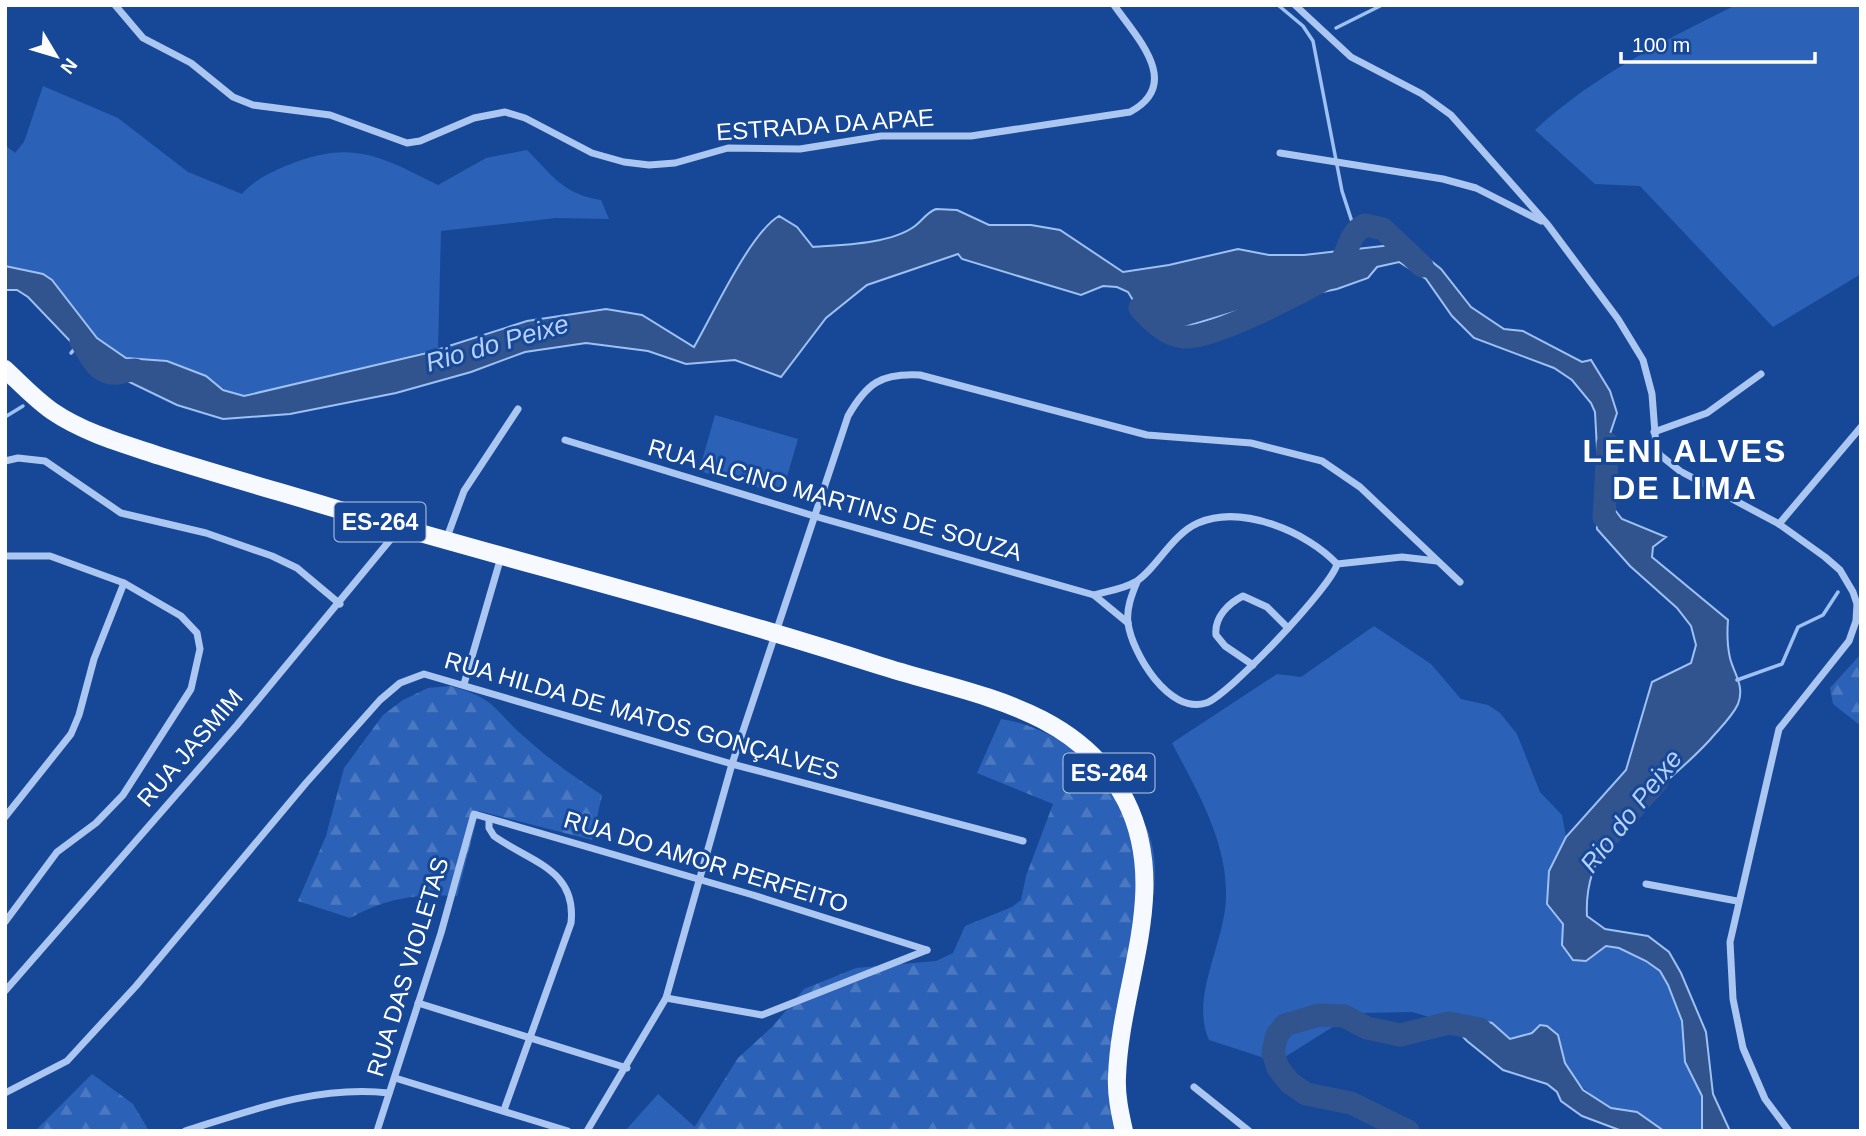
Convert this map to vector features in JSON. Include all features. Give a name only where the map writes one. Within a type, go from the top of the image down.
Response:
[{"type":"main road","name":"ES-264","points":[[5,369],[51,410],[95,433],[203,470],[401,528],[775,632],[1035,715],[1073,736],[1112,778],[1138,830],[1146,869],[1140,938],[1117,1076],[1124,1131]]},
{"type":"street","name":"ESTRADA DA APAE","points":[[115,5],[143,38],[191,64],[239,101],[330,115],[407,143],[420,141],[474,118],[505,112],[525,118],[592,153],[624,162],[649,165],[675,163],[728,148],[800,149],[881,136],[971,136],[1130,111],[1147,101],[1153,91],[1156,75],[1148,55],[1114,5]]},
{"type":"street","points":[[1295,5],[1351,57],[1422,94],[1451,115],[1548,225],[1618,319],[1643,360],[1652,394],[1654,432],[1660,455],[1671,465],[1779,524],[1840,570],[1853,592],[1857,604],[1856,621],[1849,640],[1837,658],[1785,717],[1779,729],[1737,901],[1729,967],[1736,1022],[1753,1073],[1765,1099],[1789,1131]]},
{"type":"street","points":[[1280,153],[1327,158],[1476,188],[1510,203],[1548,225]]},
{"type":"street","points":[[587,1131],[627,1068],[666,998],[732,764],[848,416],[860,395],[877,381],[893,374],[920,375],[1147,435],[1251,443],[1322,461],[1360,486],[1460,582]]},
{"type":"street","points":[[1654,432],[1707,413],[1761,374]]},
{"type":"street","points":[[445,540],[464,491],[518,409]]},
{"type":"street","points":[[1779,524],[1861,427]]},
{"type":"street","name":"RUA ALCINO MARTINS DE SOUZA","points":[[565,440],[814,516],[1094,595],[1128,623],[1148,670],[1166,691],[1181,701],[1207,703],[1229,688],[1288,628],[1335,571],[1337,564]]},
{"type":"street","points":[[5,461],[18,458],[45,461],[121,513],[206,533],[272,556],[297,568],[340,604]]},
{"type":"street","points":[[1128,623],[1131,597],[1137,582],[1164,549],[1197,523],[1220,518],[1241,517],[1279,528],[1311,543],[1337,564],[1402,557],[1437,561]]},
{"type":"street","name":"RUA JASMIM","points":[[5,991],[340,604],[401,528]]},
{"type":"street","points":[[464,684],[502,555]]},
{"type":"street","points":[[5,556],[50,556],[124,583],[158,600],[181,616],[197,632],[200,649],[191,689],[123,795],[96,823],[57,852],[5,922]]},
{"type":"street","points":[[1094,595],[1137,582]]},
{"type":"street","points":[[5,817],[71,734],[94,659],[124,583]]},
{"type":"street","points":[[1253,665],[1225,646],[1216,635],[1219,619],[1227,607],[1244,596],[1255,599],[1288,628]]},
{"type":"street","name":"RUA HILDA DE MATOS GONÇALVES","points":[[5,1093],[67,1061],[136,986],[306,783],[390,691],[400,682],[424,674],[732,764],[1023,841]]},
{"type":"street","name":"RUA DO AMOR PERFEITO","points":[[474,814],[699,879],[927,950],[762,1015],[666,998]]},
{"type":"street","name":"RUA DAS VIOLETAS","points":[[377,1131],[474,814]]},
{"type":"street","points":[[489,819],[494,836],[555,875],[572,898],[571,923],[504,1110]]},
{"type":"street","points":[[1646,884],[1737,901]]},
{"type":"street","points":[[418,1003],[627,1068]]},
{"type":"street","points":[[395,1078],[569,1131]]},
{"type":"street","points":[[1194,1087],[1250,1131]]},
{"type":"street","points":[[185,1131],[312,1095],[363,1090],[389,1093]]},
{"type":"green space","points":[[1736,5],[1861,5],[1861,274],[1773,327],[1640,186],[1595,184],[1535,130],[1605,76]]},
{"type":"green space","points":[[43,86],[118,118],[188,172],[242,194],[275,171],[310,157],[330,153],[348,152],[382,159],[438,185],[486,158],[527,150],[568,188],[601,200],[609,219],[556,218],[441,231],[438,349],[243,396],[180,366],[126,358],[114,353],[93,336],[52,280],[43,274],[5,266],[5,145],[15,153],[24,142]]},
{"type":"green space","points":[[715,415],[798,439],[782,494],[699,471]]},
{"type":"green space","points":[[1374,626],[1431,664],[1461,699],[1488,705],[1500,713],[1517,734],[1540,792],[1562,815],[1566,837],[1549,871],[1563,924],[1562,945],[1573,960],[1585,961],[1605,946],[1619,948],[1660,971],[1682,1021],[1685,1062],[1702,1096],[1702,1131],[1664,1131],[1637,1112],[1612,1108],[1598,1101],[1572,1077],[1560,1051],[1558,1035],[1532,1033],[1510,1039],[1492,1023],[1471,1018],[1450,1023],[1412,1012],[1364,1013],[1331,1028],[1277,1062],[1209,1040],[1203,1005],[1225,911],[1225,873],[1208,815],[1172,743],[1277,674],[1301,677]]},
{"type":"green space","points":[[1861,654],[1861,726],[1833,704],[1830,688]]},
{"type":"green space","points":[[450,686],[487,701],[546,755],[602,795],[592,840],[479,811],[457,896],[402,899],[350,918],[298,901],[326,836],[344,768],[383,715],[403,700],[428,688]]},
{"type":"green space","points":[[1001,719],[1044,732],[1085,756],[1133,806],[1151,841],[1155,867],[1153,893],[1123,1024],[1120,1131],[692,1131],[738,1058],[773,1026],[804,989],[856,968],[936,961],[953,953],[965,926],[1012,907],[1021,900],[1026,876],[1053,804],[977,773]]},
{"type":"green space","points":[[92,1074],[133,1104],[149,1131],[35,1131]]},
{"type":"green space","points":[[658,1094],[696,1128],[694,1131],[625,1131]]},
{"type":"water","points":[[936,209],[957,210],[989,225],[1031,225],[1060,230],[1123,272],[1169,265],[1238,249],[1269,255],[1304,255],[1409,243],[1441,269],[1471,307],[1504,329],[1523,331],[1582,362],[1591,360],[1610,391],[1617,413],[1609,437],[1614,459],[1604,478],[1604,489],[1610,504],[1622,519],[1666,537],[1653,547],[1652,557],[1728,620],[1729,653],[1738,680],[1740,698],[1731,716],[1696,755],[1631,813],[1613,835],[1598,858],[1589,885],[1587,916],[1605,929],[1648,936],[1669,952],[1706,1032],[1713,1094],[1730,1131],[1702,1131],[1702,1096],[1685,1062],[1682,1021],[1660,971],[1619,948],[1606,946],[1586,961],[1573,960],[1562,945],[1563,924],[1547,904],[1549,871],[1566,837],[1626,770],[1652,682],[1691,663],[1696,645],[1691,626],[1677,608],[1630,566],[1597,529],[1597,449],[1595,412],[1591,403],[1572,380],[1554,368],[1474,338],[1452,316],[1426,279],[1399,262],[1377,267],[1368,278],[1337,289],[1254,306],[1181,328],[1157,327],[1145,320],[1128,292],[1117,287],[1103,286],[1081,295],[962,259],[958,254],[867,285],[826,318],[781,377],[735,360],[686,364],[648,351],[586,343],[525,352],[471,372],[396,393],[290,414],[223,419],[177,405],[92,364],[28,297],[17,290],[5,290],[5,266],[43,274],[52,280],[97,338],[126,358],[167,361],[206,376],[223,390],[244,396],[427,353],[527,321],[606,309],[642,315],[694,347],[744,257],[756,239],[779,216],[797,227],[813,247],[893,237],[915,226]]},
{"type":"water","points":[[1471,1018],[1492,1023],[1510,1039],[1532,1033],[1540,1025],[1547,1026],[1558,1035],[1565,1063],[1583,1090],[1611,1108],[1637,1112],[1664,1131],[1622,1131],[1582,1116],[1561,1101],[1557,1092],[1547,1084],[1503,1070],[1467,1041],[1450,1023]]},
{"type":"waterway","points":[[1278,5],[1303,26],[1313,41],[1342,191],[1355,231]]},
{"type":"waterway","points":[[1336,28],[1382,5]]},
{"type":"waterway","name":"Rio do Peixe","points":[[1140,308],[1159,327],[1177,336],[1198,336],[1216,330],[1259,313],[1332,275],[1341,263],[1350,241],[1365,225],[1383,229],[1422,266]]},
{"type":"waterway","name":"Rio do Peixe","points":[[81,341],[99,368],[111,373],[135,370]]},
{"type":"waterway","points":[[71,353],[79,344]]},
{"type":"waterway","points":[[5,417],[23,406]]},
{"type":"waterway","name":"Rio do Peixe","points":[[1607,520],[1604,517],[1608,444]]},
{"type":"waterway","points":[[1737,680],[1782,664],[1798,627],[1823,615],[1838,592]]},
{"type":"waterway","name":"Rio do Peixe","points":[[1610,834],[1657,781]]},
{"type":"waterway","points":[[1408,1131],[1351,1103],[1306,1094],[1290,1083],[1278,1068],[1273,1052],[1277,1035],[1285,1025],[1319,1015],[1344,1016],[1367,1028],[1400,1035],[1449,1023],[1480,1029]]},
{"type":"district","name":"LENI ALVES DE LIMA","points":[[1685,470]]}]
